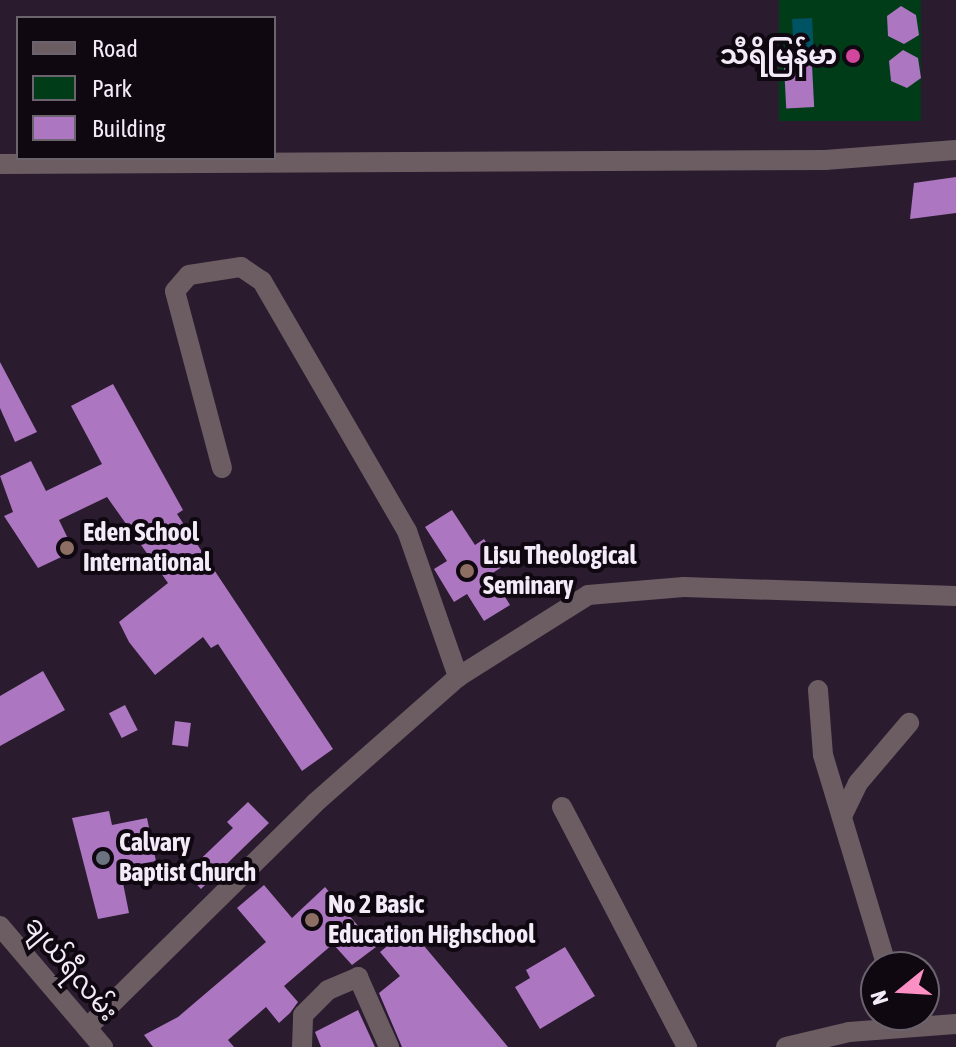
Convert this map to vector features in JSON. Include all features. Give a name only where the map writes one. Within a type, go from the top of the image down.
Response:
[{"type":"street","points":[[0,164],[825,160],[956,150]]},
{"type":"street","points":[[222,468],[175,291],[189,275],[241,267],[262,281],[407,531],[458,677]]},
{"type":"street","points":[[87,1028],[315,803],[458,677],[588,595],[684,587],[956,596]]},
{"type":"street","points":[[818,690],[817,728],[882,951]]},
{"type":"street","points":[[843,814],[858,783],[909,723]]},
{"type":"street","points":[[562,807],[687,1047]]},
{"type":"street","name":"ချယ်ရီလမ်း","points":[[0,926],[103,1047]]},
{"type":"street","points":[[302,1047],[303,1015],[328,990],[358,977],[389,1047]]},
{"type":"street","points":[[786,1047],[850,1039]]},
{"type":"green space","name":"သီရိမြန်မာ","points":[[779,0],[921,0],[921,121],[779,121]]},
{"type":"water","points":[[812,18],[814,54],[794,55],[792,19]]},
{"type":"building","points":[[901,6],[916,15],[919,35],[904,44],[888,36],[887,16]]},
{"type":"building","points":[[903,50],[918,58],[921,78],[907,88],[891,81],[889,61]]},
{"type":"building","points":[[812,65],[814,107],[786,108],[784,66]]},
{"type":"building","points":[[956,177],[956,213],[910,219],[914,183]]},
{"type":"building","points":[[0,362],[37,432],[15,442],[0,408]]},
{"type":"building","points":[[113,384],[183,510],[177,514],[333,749],[302,771],[218,644],[211,648],[203,637],[155,675],[129,642],[119,622],[168,583],[107,497],[59,520],[74,551],[38,568],[4,516],[13,512],[0,476],[31,461],[46,491],[102,464],[71,406]]},
{"type":"building","points":[[452,510],[475,545],[484,539],[502,567],[491,574],[510,605],[484,621],[467,594],[454,602],[434,569],[447,561],[425,527]]},
{"type":"building","points":[[43,671],[65,710],[0,746],[0,696]]},
{"type":"building","points":[[125,705],[138,730],[122,738],[109,713]]},
{"type":"building","points":[[175,721],[191,723],[188,747],[172,745]]},
{"type":"building","points":[[248,802],[269,823],[201,889],[186,873],[233,828],[227,822]]},
{"type":"building","points":[[109,811],[112,825],[147,818],[156,861],[120,868],[129,913],[98,919],[72,818]]},
{"type":"building","points":[[264,885],[292,918],[325,887],[376,947],[352,965],[333,944],[284,986],[298,1002],[290,1013],[279,1023],[266,1007],[228,1040],[234,1047],[153,1047],[144,1035],[178,1017],[266,942],[237,908]]},
{"type":"building","points":[[409,928],[508,1047],[402,1047],[379,993],[400,976],[380,952]]},
{"type":"building","points":[[565,947],[595,996],[540,1029],[515,987],[530,978],[526,970]]},
{"type":"building","points":[[358,1010],[375,1047],[321,1047],[315,1032]]},
{"type":"place","name":"သီရိမြန်မာ","points":[[853,56]]},
{"type":"place","name":"Eden School International","points":[[67,548]]},
{"type":"place","name":"Lisu Theological Seminary","points":[[467,571]]},
{"type":"place","name":"Calvary Baptist Church","points":[[103,858]]},
{"type":"place","name":"No 2 Basic Education Highschool","points":[[312,920]]}]
